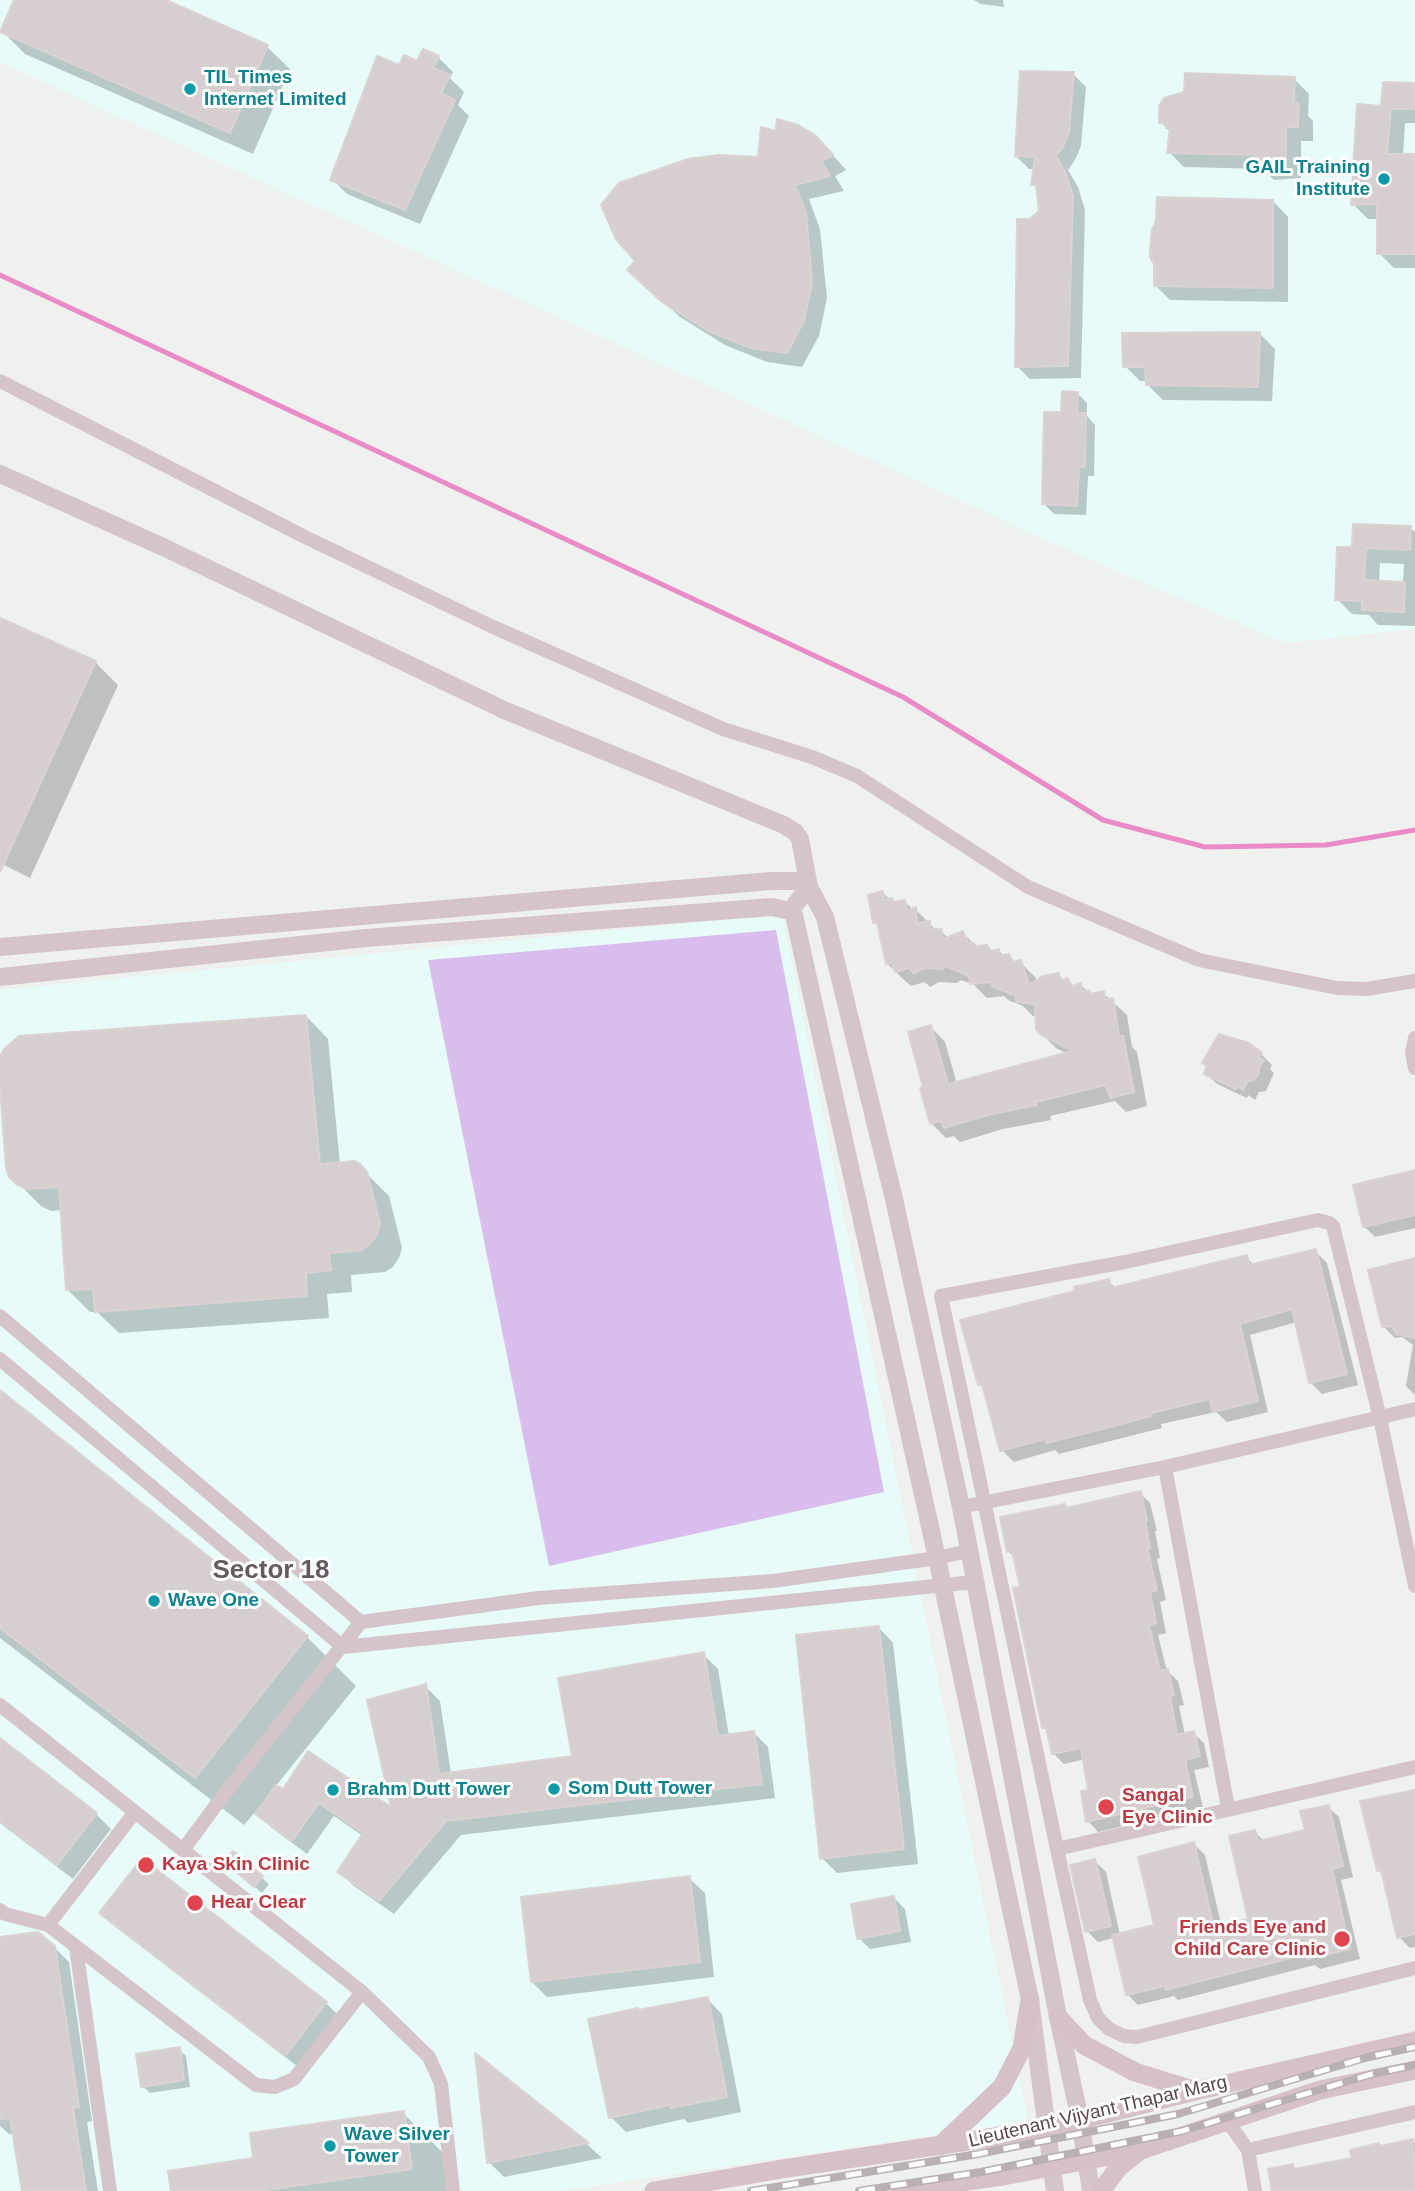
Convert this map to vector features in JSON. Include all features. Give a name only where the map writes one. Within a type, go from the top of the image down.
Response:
[{"type":"main road","points":[[939,2147],[1002,2087],[1022,2048],[1030,2000]]},
{"type":"main road","points":[[1058,2017],[1084,2045],[1135,2072],[1195,2091]]},
{"type":"main road","name":"Lieutenant Vijyant Thapar Marg","points":[[654,2191],[782,2169],[939,2147],[1046,2127],[1415,2041]]},
{"type":"main road","name":"Lieutenant Vijyant Thapar Marg","points":[[899,2191],[1141,2150],[1320,2091],[1415,2070]]},
{"type":"main road","points":[[1101,2191],[1119,2167],[1141,2150]]},
{"type":"main road","points":[[956,2183],[981,2191]]},
{"type":"street","points":[[0,381],[307,538],[491,626],[723,729],[812,757],[857,776],[1028,887],[1199,960],[1337,988],[1367,989],[1415,981]]},
{"type":"street","points":[[0,474],[161,546],[504,710],[784,825],[800,839],[809,887],[825,917],[894,1199],[961,1507],[1080,2120],[1091,2191]]},
{"type":"street","points":[[0,947],[771,881],[802,882],[809,887]]},
{"type":"street","points":[[790,911],[809,887]]},
{"type":"street","points":[[0,977],[378,937],[772,907],[790,911],[796,919],[937,1558],[1030,2000],[1055,2191]]},
{"type":"street","points":[[1415,1038],[1412,1052],[1415,1068]]},
{"type":"street","points":[[1415,1586],[1380,1418],[1333,1226],[1324,1220],[1125,1262],[941,1296],[1057,1849],[1090,2000],[1098,2018],[1109,2029],[1124,2036],[1137,2037],[1415,1968]]},
{"type":"street","points":[[0,1316],[361,1622]]},
{"type":"street","points":[[0,1359],[343,1647],[974,1581]]},
{"type":"street","points":[[961,1507],[1165,1467],[1415,1409]]},
{"type":"street","points":[[1165,1467],[1228,1808]]},
{"type":"street","points":[[183,1850],[361,1622],[540,1598],[773,1581],[968,1552]]},
{"type":"street","points":[[0,1705],[362,1992],[429,2057],[441,2084],[453,2191]]},
{"type":"street","points":[[1057,1849],[1415,1767]]},
{"type":"street","points":[[48,1925],[135,1812]]},
{"type":"street","points":[[2,1912],[48,1925],[256,2085],[275,2087],[294,2080],[362,1992]]},
{"type":"street","points":[[76,1947],[110,2191]]},
{"type":"street","points":[[1248,2150],[1415,2112]]},
{"type":"street","points":[[1228,2122],[1248,2150],[1255,2191]]},
{"type":"shaded area","points":[[0,0],[1415,0],[1415,629],[1286,643],[1089,559],[0,62]]},
{"type":"shaded area","points":[[782,914],[1028,2121],[560,2191],[0,2191],[0,990]]},
{"type":"shaded area","points":[[776,930],[884,1492],[549,1566],[428,960]]},
{"type":"building","name":"TIL Times Internet Limited","points":[[14,0],[166,0],[268,45],[230,133],[0,32]]},
{"type":"building","points":[[423,49],[439,56],[433,68],[450,75],[441,93],[455,100],[405,210],[330,180],[377,56],[399,65],[404,55],[417,61]]},
{"type":"building","points":[[1020,71],[1074,72],[1069,132],[1056,156],[1073,195],[1068,366],[1015,367],[1017,219],[1030,219],[1039,211],[1036,185],[1031,185],[1035,157],[1015,156]]},
{"type":"building","points":[[1185,73],[1295,77],[1294,101],[1299,104],[1298,127],[1286,127],[1286,164],[1257,165],[1257,155],[1167,153],[1170,127],[1166,128],[1166,123],[1159,123],[1159,106],[1164,98],[1184,92]]},
{"type":"building","name":"GAIL Training Institute","points":[[1383,82],[1415,83],[1415,109],[1391,109],[1387,154],[1415,154],[1415,254],[1377,254],[1377,204],[1351,205],[1357,104],[1381,106]]},
{"type":"building","points":[[777,119],[798,125],[815,135],[833,155],[821,161],[830,176],[795,185],[806,213],[812,282],[804,321],[787,353],[751,348],[708,331],[662,302],[627,270],[635,261],[616,239],[601,205],[619,183],[688,159],[719,155],[758,157],[761,127],[776,131]]},
{"type":"building","points":[[1157,197],[1273,200],[1273,288],[1154,286],[1154,264],[1150,249],[1156,221]]},
{"type":"building","points":[[1260,332],[1258,387],[1146,385],[1145,367],[1123,367],[1122,333]]},
{"type":"building","points":[[1062,391],[1078,392],[1077,413],[1086,413],[1085,467],[1079,467],[1077,506],[1042,504],[1044,412],[1061,412]]},
{"type":"building","points":[[1353,524],[1411,526],[1410,550],[1366,548],[1364,580],[1405,582],[1404,612],[1362,610],[1362,601],[1335,600],[1337,547],[1352,547]]},
{"type":"building","points":[[0,618],[96,661],[0,872]]},
{"type":"building","points":[[883,891],[884,900],[905,900],[907,911],[916,907],[917,923],[930,921],[930,929],[941,929],[943,939],[963,931],[968,943],[974,943],[976,946],[987,945],[991,951],[999,949],[998,956],[1009,954],[1013,962],[1021,960],[1029,985],[1043,976],[1059,973],[1060,981],[1068,978],[1070,987],[1081,983],[1082,992],[1089,990],[1091,994],[1104,991],[1105,1000],[1113,998],[1119,1036],[1123,1036],[1134,1092],[1110,1098],[1106,1085],[944,1128],[941,1121],[930,1124],[908,1032],[931,1025],[948,1084],[1073,1051],[1040,1034],[1036,1029],[1035,1004],[1016,1002],[1016,996],[992,986],[991,982],[970,984],[969,976],[946,966],[942,969],[924,968],[914,973],[909,968],[895,972],[892,963],[886,964],[877,922],[873,923],[868,895]]},
{"type":"building","points":[[306,1015],[320,1164],[354,1161],[367,1172],[380,1224],[377,1235],[370,1244],[362,1250],[329,1253],[331,1270],[306,1273],[307,1296],[95,1312],[93,1289],[66,1290],[59,1187],[27,1189],[9,1177],[6,1168],[0,1087],[0,1056],[5,1048],[19,1036]]},
{"type":"building","points":[[1219,1034],[1249,1043],[1262,1053],[1258,1058],[1264,1060],[1258,1069],[1259,1073],[1254,1080],[1248,1081],[1243,1090],[1204,1074],[1207,1066],[1202,1063]]},
{"type":"building","points":[[1415,1170],[1415,1215],[1363,1227],[1353,1185]]},
{"type":"building","points":[[1316,1249],[1347,1374],[1309,1383],[1292,1309],[1240,1324],[1258,1401],[1213,1412],[1210,1399],[1046,1443],[1045,1439],[1000,1451],[982,1384],[978,1385],[960,1320],[1075,1291],[1074,1287],[1109,1279],[1111,1288],[1247,1255],[1249,1265]]},
{"type":"building","points":[[1415,1258],[1415,1338],[1396,1334],[1392,1326],[1382,1327],[1368,1270]]},
{"type":"building","name":"Wave One","points":[[0,1390],[308,1636],[195,1778],[0,1628]]},
{"type":"building","points":[[1141,1491],[1150,1548],[1147,1548],[1157,1590],[1150,1592],[1156,1623],[1149,1625],[1160,1671],[1168,1669],[1174,1695],[1170,1696],[1177,1735],[1194,1731],[1200,1756],[1185,1760],[1193,1797],[1086,1822],[1081,1791],[1088,1790],[1081,1748],[1052,1754],[1046,1727],[1042,1728],[1013,1588],[1020,1587],[1012,1551],[1007,1552],[1000,1517],[1065,1504],[1066,1508]]},
{"type":"building","points":[[879,1626],[904,1849],[820,1859],[796,1635]]},
{"type":"building","name":"Som Dutt Tower","points":[[704,1652],[718,1736],[754,1731],[762,1784],[446,1821],[379,1901],[337,1872],[363,1833],[319,1803],[292,1841],[255,1814],[276,1785],[283,1789],[308,1751],[391,1807],[367,1700],[426,1684],[439,1774],[572,1756],[558,1678]]},
{"type":"building","points":[[0,1738],[97,1813],[57,1865],[0,1821]]},
{"type":"building","points":[[1415,1790],[1415,1934],[1397,1938],[1381,1870],[1377,1871],[1360,1801]]},
{"type":"building","points":[[1329,1805],[1343,1866],[1332,1869],[1350,1949],[1307,1959],[1306,1954],[1166,1990],[1165,1986],[1126,1995],[1112,1935],[1154,1925],[1138,1857],[1194,1842],[1214,1928],[1248,1919],[1229,1836],[1255,1830],[1258,1841],[1305,1830],[1300,1811]]},
{"type":"building","points":[[233,1851],[263,1876],[254,1887],[224,1862]]},
{"type":"building","points":[[142,1858],[327,2002],[285,2056],[99,1913]]},
{"type":"building","points":[[1095,1859],[1111,1926],[1085,1932],[1070,1865]]},
{"type":"building","points":[[690,1876],[700,1962],[531,1982],[521,1897]]},
{"type":"building","points":[[894,1896],[900,1931],[857,1939],[851,1904]]},
{"type":"building","points":[[38,1932],[55,1946],[79,2107],[73,2108],[86,2191],[22,2191],[10,2118],[0,2119],[0,1937]]},
{"type":"building","points":[[708,1997],[727,2097],[671,2108],[670,2105],[609,2118],[588,2019]]},
{"type":"building","points":[[180,2047],[184,2080],[141,2087],[136,2054]]},
{"type":"building","points":[[475,2053],[557,2118],[589,2143],[487,2163]]},
{"type":"building","name":"Wave Silver Tower","points":[[404,2111],[412,2169],[260,2191],[171,2191],[168,2171],[253,2158],[250,2133]]},
{"type":"building","points":[[1413,2139],[1415,2191],[1272,2191],[1268,2169],[1293,2164],[1294,2169],[1352,2158],[1350,2150]]},
{"type":"waterway","points":[[0,275],[903,697],[1103,820],[1205,847],[1326,845],[1415,830]]},
{"type":"railway","points":[[751,2191],[978,2154],[1178,2114],[1368,2057],[1415,2047]]},
{"type":"railway","points":[[859,2191],[981,2172],[1182,2131],[1372,2074],[1415,2065]]},
{"type":"place","name":"TIL Times Internet Limited","points":[[190,89]]},
{"type":"place","name":"GAIL Training Institute","points":[[1384,179]]},
{"type":"place","name":"Wave One","points":[[154,1601]]},
{"type":"place","name":"Som Dutt Tower","points":[[554,1789]]},
{"type":"place","name":"Brahm Dutt Tower","points":[[333,1790]]},
{"type":"place","name":"Sangal Eye Clinic","points":[[1106,1807]]},
{"type":"place","name":"Kaya Skin Clinic","points":[[146,1865]]},
{"type":"place","name":"Hear Clear","points":[[195,1903]]},
{"type":"place","name":"Friends Eye and Child Care Clinic","points":[[1342,1939]]},
{"type":"place","name":"Wave Silver Tower","points":[[330,2146]]},
{"type":"district","name":"Sector 18","points":[[271,1571]]}]
